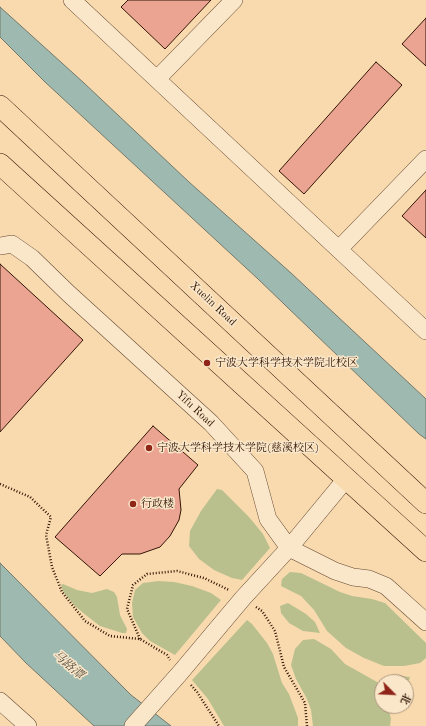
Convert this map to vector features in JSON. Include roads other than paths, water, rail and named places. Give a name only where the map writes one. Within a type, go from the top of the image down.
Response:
[{"type":"main road","name":"Xuelin Road","points":[[0,106],[426,503]]},
{"type":"main road","points":[[0,164],[426,551]]},
{"type":"street","points":[[72,0],[339,250],[423,322]]},
{"type":"street","points":[[157,79],[234,0]]},
{"type":"street","points":[[339,250],[426,159]]},
{"type":"street","name":"Yifu Road","points":[[0,246],[12,244],[32,258],[68,293],[211,423],[255,471],[268,519],[289,548],[335,571],[353,578],[369,579],[386,586],[426,622]]},
{"type":"street","points":[[133,726],[243,598],[289,548],[346,479]]},
{"type":"street","points":[[0,701],[28,726]]},
{"type":"water","points":[[0,7],[84,83],[189,182],[291,273],[426,399],[426,439],[419,434],[258,279],[45,82],[0,37]]},
{"type":"water","name":"马路潭","points":[[0,563],[131,695],[171,726],[94,726],[26,663],[0,636]]},
{"type":"place","name":"宁波大学科学技术学院北校区","points":[[207,363]]},
{"type":"place","name":"宁波大学科学技术学院(慈溪校区)","points":[[149,448]]},
{"type":"place","name":"行政楼","points":[[133,504]]}]
